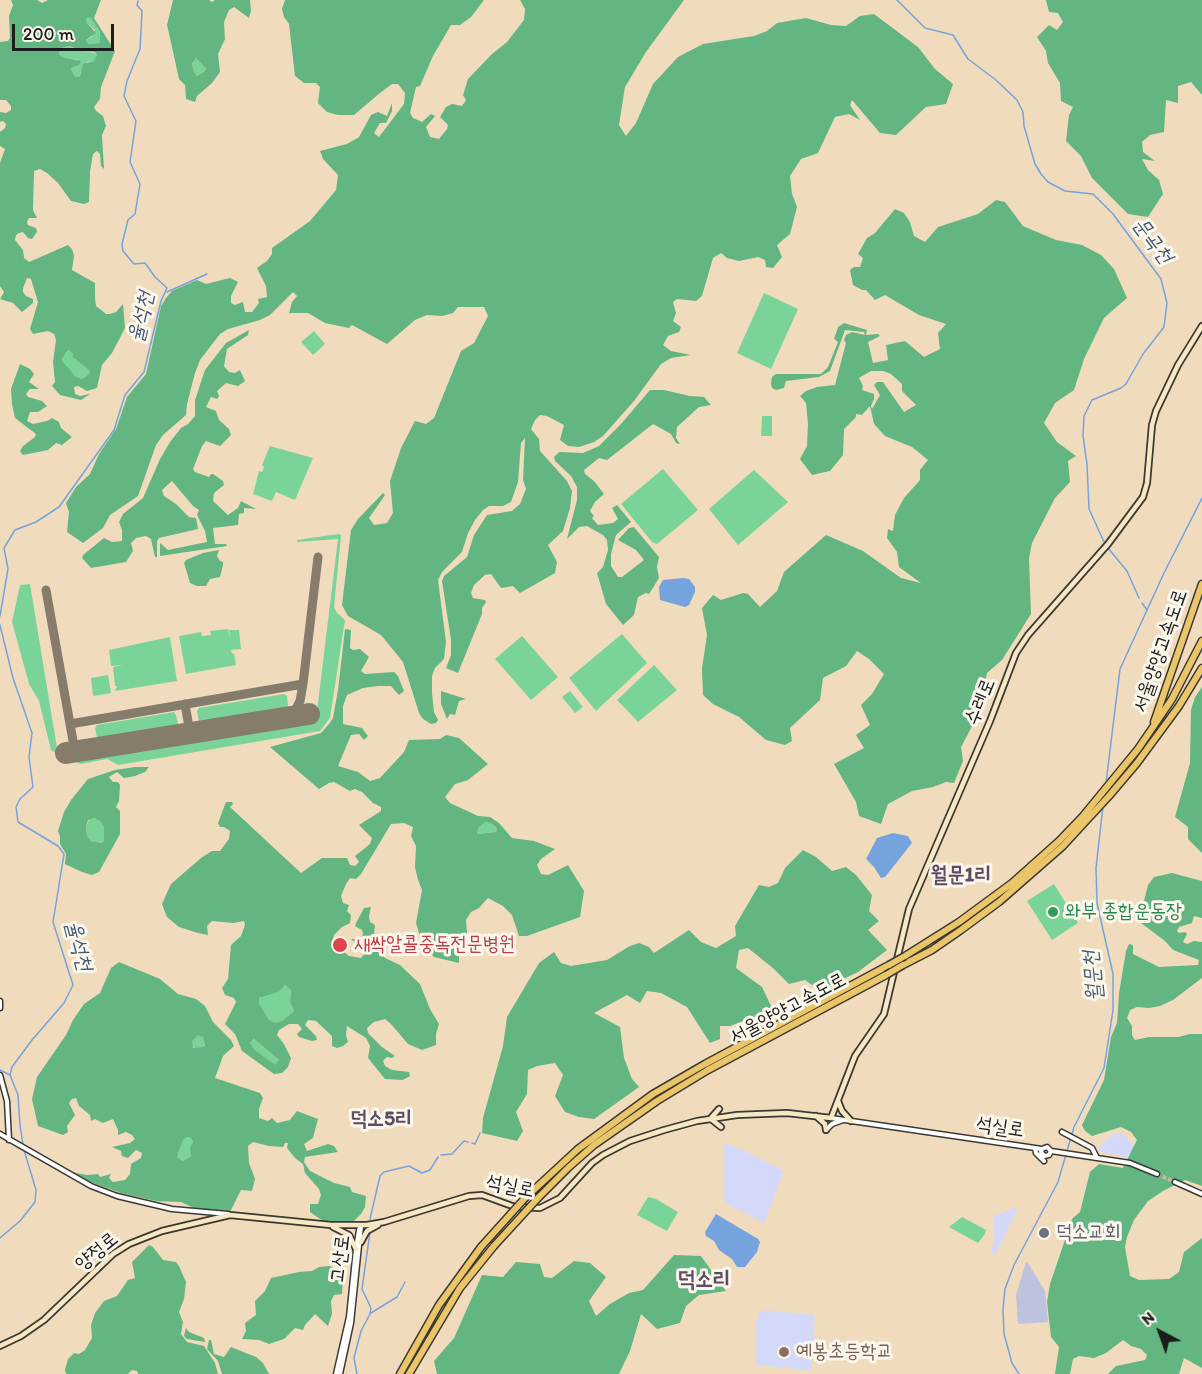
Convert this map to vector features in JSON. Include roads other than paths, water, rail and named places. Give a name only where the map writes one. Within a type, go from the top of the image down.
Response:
[{"type":"highway","name":"서울양양고속도로","points":[[1151,730],[1202,584]]},
{"type":"highway","name":"서울양양고속도로","points":[[715,1063],[905,956],[959,922],[1012,883],[1083,816],[1138,749],[1172,699],[1202,641]]},
{"type":"highway","name":"서울양양고속도로","points":[[400,1374],[439,1305],[481,1247],[525,1198],[578,1149],[653,1094],[932,950],[989,909],[1034,872],[1080,828],[1137,763],[1179,706],[1202,666]]},
{"type":"highway","name":"서울양양고속도로","points":[[409,1374],[460,1288],[494,1246],[538,1198],[568,1168],[622,1124],[707,1067]]},
{"type":"main road","name":"수레로","points":[[831,1118],[855,1056],[884,1014],[909,909],[1017,653],[1028,635],[1107,546],[1143,497],[1152,425],[1156,411],[1178,365],[1202,326]]},
{"type":"main road","points":[[837,1100],[842,1111],[851,1121]]},
{"type":"main road","points":[[719,1109],[711,1119],[721,1127]]},
{"type":"main road","name":"석실로","points":[[230,1215],[331,1225],[361,1225],[384,1222],[469,1196],[496,1199],[515,1207],[540,1209],[560,1198],[592,1164],[615,1148],[664,1130],[711,1119],[759,1113],[831,1118]]},
{"type":"main road","points":[[813,1115],[823,1122],[826,1130]]},
{"type":"main road","points":[[213,1213],[215,1219]]},
{"type":"main road","name":"양정로","points":[[0,1347],[44,1320],[113,1254],[129,1244],[162,1231],[230,1215]]},
{"type":"main road","points":[[361,1242],[367,1231],[384,1222]]},
{"type":"main road","points":[[331,1225],[349,1235],[356,1249]]},
{"type":"street","points":[[0,1076],[7,1101],[11,1142]]},
{"type":"street","name":"석실로","points":[[831,1118],[1034,1148],[1047,1147],[1053,1150],[1096,1156]]},
{"type":"street","points":[[826,1130],[832,1124],[844,1120]]},
{"type":"street","points":[[1064,1132],[1084,1142],[1092,1148],[1096,1156],[1130,1163],[1157,1174]]},
{"type":"street","name":"석실로","points":[[0,1134],[91,1186],[117,1196],[172,1209],[230,1215]]},
{"type":"street","points":[[1034,1148],[1044,1161]]},
{"type":"street","points":[[1175,1182],[1202,1194]]},
{"type":"street","name":"고산로","points":[[340,1374],[351,1323],[361,1225]]},
{"type":"street","name":"고산로","points":[[336,1374],[349,1317],[356,1249],[361,1225]]},
{"type":"water","points":[[689,579],[695,587],[689,605],[685,607],[660,600],[659,587],[663,580]]},
{"type":"water","points":[[893,833],[908,836],[912,843],[885,877],[881,878],[866,859],[877,838]]},
{"type":"water","points":[[716,1214],[760,1242],[757,1252],[745,1267],[737,1267],[732,1259],[719,1250],[714,1241],[706,1236],[705,1232]]},
{"type":"waterway","name":"문곡천","points":[[897,0],[925,28],[953,35],[968,59],[996,80],[1017,100],[1023,112],[1024,126],[1035,164],[1041,174],[1048,182],[1065,191],[1093,194],[1113,214],[1161,279],[1167,303],[1164,327],[1143,354],[1126,384],[1092,400],[1084,416],[1083,436],[1089,509],[1105,544]]},
{"type":"waterway","name":"율석천","points":[[0,616],[8,569],[4,548],[15,530],[36,522],[59,507],[114,430],[125,395],[144,372],[161,301],[167,288],[145,263],[134,264],[123,251],[122,244],[128,220],[135,214],[140,184],[130,162],[136,121],[124,96],[127,81],[140,49],[142,11],[137,5],[138,1]]},
{"type":"waterway","points":[[167,292],[207,274]]},
{"type":"waterway","name":"월문천","points":[[1106,783],[1120,669],[1164,573],[1202,498]]},
{"type":"waterway","name":"문곡천","points":[[1108,548],[1127,571],[1139,598]]},
{"type":"waterway","name":"월문천","points":[[1142,603],[1147,610]]},
{"type":"waterway","name":"율석천","points":[[0,625],[13,678],[32,733],[29,757],[33,787],[20,799],[16,807],[18,822],[58,846],[64,854],[53,922],[73,985],[64,1003],[12,1067],[10,1075],[18,1095],[23,1145]]},
{"type":"waterway","name":"월문천","points":[[1019,1374],[1012,1363],[1004,1334],[1005,1289],[1014,1265],[1058,1182],[1074,1127],[1104,1068],[1113,1010],[1113,974],[1097,903],[1096,868],[1103,806]]},
{"type":"waterway","points":[[0,1070],[10,1075]]},
{"type":"waterway","points":[[472,1143],[475,1144],[480,1133]]},
{"type":"waterway","points":[[441,1155],[452,1154],[464,1141],[468,1142]]},
{"type":"waterway","name":"율석천","points":[[0,1238],[20,1221],[35,1202],[36,1190],[24,1150]]},
{"type":"waterway","points":[[370,1219],[380,1176],[384,1172],[409,1166],[422,1173],[430,1170],[438,1157]]},
{"type":"waterway","points":[[357,1374],[354,1358],[361,1331],[371,1308],[362,1289],[370,1232]]},
{"type":"waterway","points":[[371,1313],[397,1297],[405,1282]]},
{"type":"tunnel","points":[[1157,1174],[1175,1182]]},
{"type":"place","name":"와부 종합운동장","points":[[1053,912]]},
{"type":"place","name":"새싹알콜중독전문병원","points":[[340,945]]},
{"type":"place","name":"덕소교회","points":[[1044,1233]]},
{"type":"place","name":"예봉초등학교","points":[[784,1352]]},
{"type":"district","name":"월문1리","points":[[961,876]]},
{"type":"district","name":"덕소5리","points":[[381,1120]]},
{"type":"district","name":"덕소리","points":[[704,1280]]}]
